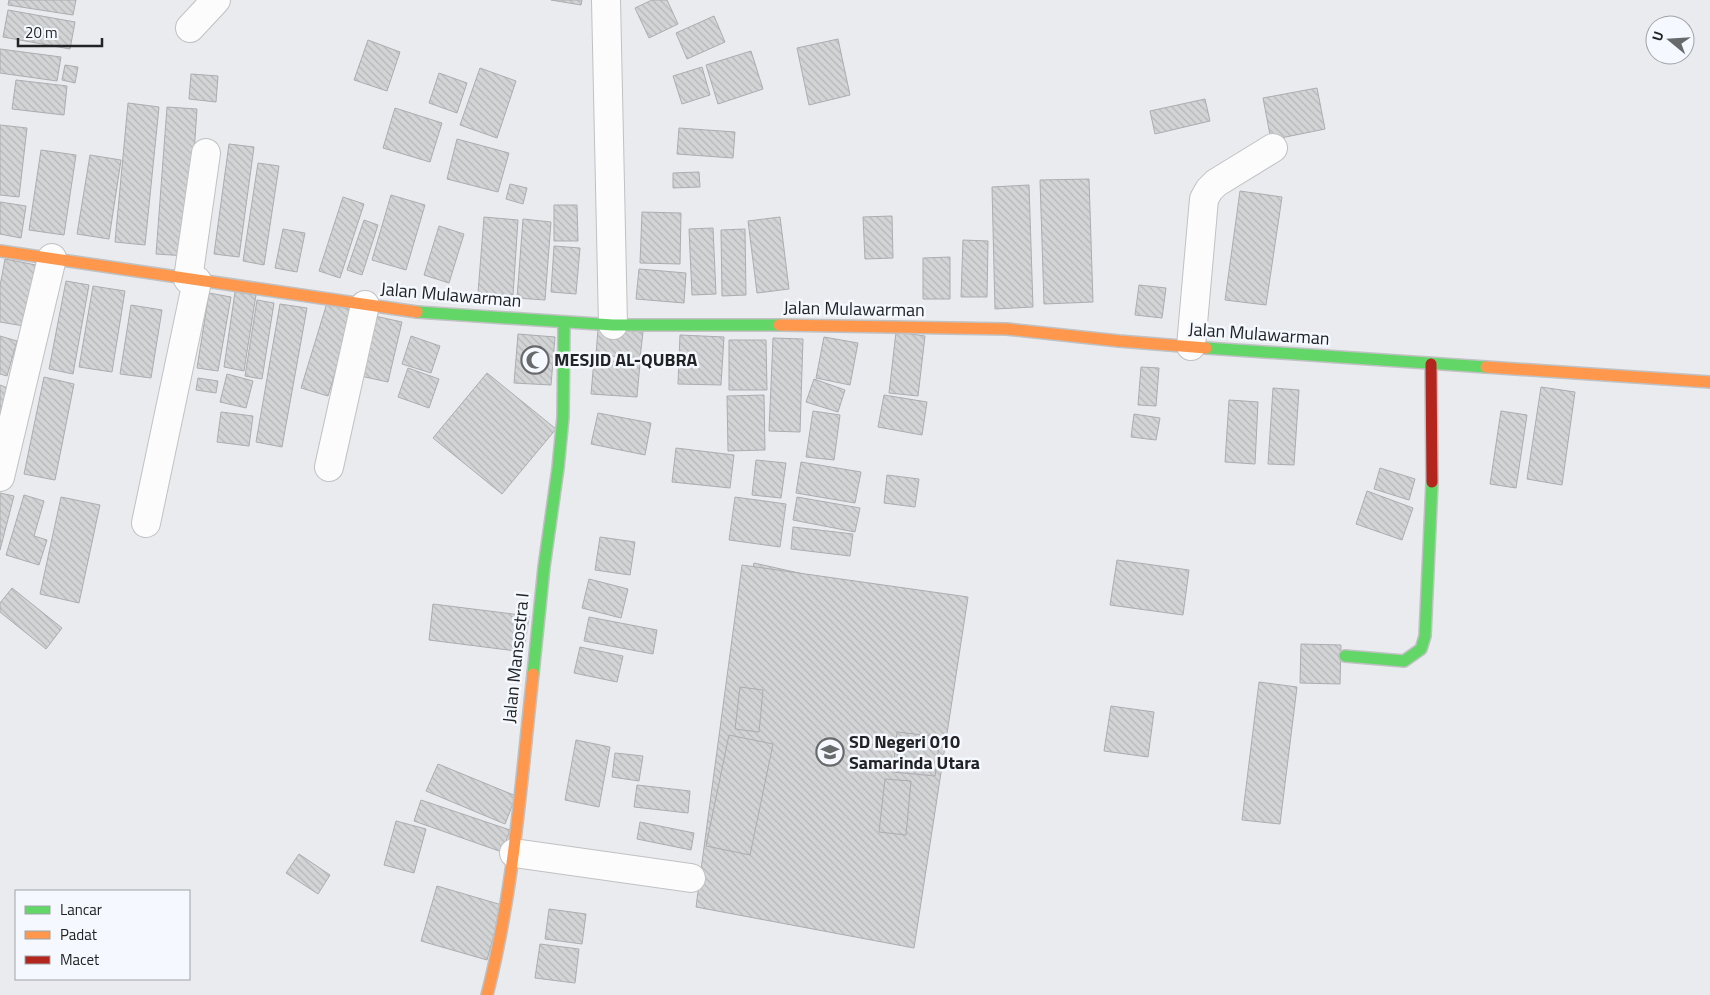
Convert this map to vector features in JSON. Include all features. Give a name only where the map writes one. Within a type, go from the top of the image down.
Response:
[{"type":"street","points":[[190,28],[216,0]]},
{"type":"street","points":[[606,0],[613,325]]},
{"type":"street","points":[[1191,346],[1204,199],[1216,183],[1273,148]]},
{"type":"street","points":[[146,523],[192,280],[206,153]]},
{"type":"street","name":"Jalan Mulawarman","points":[[0,251],[413,312],[613,325],[722,324],[1008,329],[1119,341],[1710,382]]},
{"type":"street","points":[[0,477],[52,258]]},
{"type":"street","points":[[328,467],[365,305]]},
{"type":"street","name":"Jalan Mansostra I","points":[[487,995],[498,952],[514,853],[544,567],[564,417],[564,323]]},
{"type":"street","points":[[1345,656],[1404,661],[1421,649],[1425,636],[1430,566],[1432,483],[1431,364]]},
{"type":"street","points":[[514,853],[691,878]]},
{"type":"building","points":[[9,0],[76,0],[73,15],[8,5]]},
{"type":"building","points":[[551,0],[582,0],[581,5]]},
{"type":"building","points":[[652,0],[667,0],[678,24],[649,38],[635,8]]},
{"type":"building","points":[[8,10],[75,22],[70,49],[3,37]]},
{"type":"building","points":[[714,16],[725,42],[687,59],[676,33]]},
{"type":"building","points":[[838,39],[850,95],[809,105],[797,48]]},
{"type":"building","points":[[368,40],[400,52],[387,91],[354,80]]},
{"type":"building","points":[[0,49],[61,57],[57,81],[0,73]]},
{"type":"building","points":[[751,51],[763,89],[718,104],[706,65]]},
{"type":"building","points":[[65,65],[78,67],[75,83],[62,80]]},
{"type":"building","points":[[702,67],[710,95],[682,104],[673,76]]},
{"type":"building","points":[[480,68],[516,81],[497,138],[460,125]]},
{"type":"building","points":[[439,73],[467,83],[457,113],[429,103]]},
{"type":"building","points":[[191,74],[218,76],[216,102],[189,99]]},
{"type":"building","points":[[16,80],[67,86],[64,115],[12,109]]},
{"type":"building","points":[[1317,88],[1325,129],[1271,140],[1263,98]]},
{"type":"building","points":[[1205,99],[1210,121],[1155,134],[1150,111]]},
{"type":"building","points":[[128,103],[159,107],[145,245],[115,242]]},
{"type":"building","points":[[167,107],[197,109],[187,256],[156,254]]},
{"type":"building","points":[[395,108],[442,123],[430,162],[383,148]]},
{"type":"building","points":[[0,125],[27,128],[19,197],[0,195]]},
{"type":"building","points":[[679,128],[735,132],[733,158],[677,154]]},
{"type":"building","points":[[457,139],[509,153],[498,192],[447,179]]},
{"type":"building","points":[[229,144],[254,147],[239,257],[214,254]]},
{"type":"building","points":[[41,150],[76,155],[64,235],[29,230]]},
{"type":"building","points":[[90,155],[121,160],[109,239],[77,234]]},
{"type":"building","points":[[258,163],[279,166],[264,265],[243,261]]},
{"type":"building","points":[[699,172],[700,187],[673,188],[673,173]]},
{"type":"building","points":[[1089,179],[1093,302],[1044,304],[1040,180]]},
{"type":"building","points":[[510,184],[527,188],[523,204],[506,199]]},
{"type":"building","points":[[1029,185],[1033,307],[995,309],[992,187]]},
{"type":"building","points":[[1240,191],[1282,197],[1266,305],[1225,300]]},
{"type":"building","points":[[391,195],[425,205],[406,270],[372,260]]},
{"type":"building","points":[[343,197],[364,204],[340,278],[319,271]]},
{"type":"building","points":[[0,202],[26,206],[21,238],[0,234]]},
{"type":"building","points":[[554,205],[577,205],[578,241],[554,241]]},
{"type":"building","points":[[642,212],[681,213],[680,264],[640,263]]},
{"type":"building","points":[[892,216],[893,258],[865,259],[863,217]]},
{"type":"building","points":[[484,217],[518,220],[513,295],[478,293]]},
{"type":"building","points":[[780,217],[789,289],[757,293],[748,221]]},
{"type":"building","points":[[523,219],[551,222],[545,300],[517,298]]},
{"type":"building","points":[[364,220],[378,225],[362,275],[347,270]]},
{"type":"building","points":[[439,226],[464,234],[449,283],[424,275]]},
{"type":"building","points":[[713,228],[716,294],[692,295],[689,229]]},
{"type":"building","points":[[283,229],[305,233],[297,272],[275,268]]},
{"type":"building","points":[[745,229],[746,295],[722,296],[721,230]]},
{"type":"building","points":[[963,240],[988,241],[987,297],[961,297]]},
{"type":"building","points":[[554,246],[580,248],[576,294],[551,292]]},
{"type":"building","points":[[950,257],[950,299],[923,299],[923,258]]},
{"type":"building","points":[[5,259],[36,265],[24,326],[0,322],[0,286]]},
{"type":"building","points":[[639,269],[686,273],[684,303],[636,299]]},
{"type":"building","points":[[66,281],[89,285],[73,374],[49,369]]},
{"type":"building","points":[[1139,285],[1166,288],[1162,318],[1135,315]]},
{"type":"building","points":[[93,286],[125,291],[112,372],[79,367]]},
{"type":"building","points":[[235,292],[256,295],[244,371],[224,367]]},
{"type":"building","points":[[209,293],[231,297],[218,371],[197,368]]},
{"type":"building","points":[[257,300],[274,303],[262,379],[245,376]]},
{"type":"building","points":[[327,303],[354,311],[328,396],[301,388]]},
{"type":"building","points":[[280,304],[307,308],[282,447],[256,442]]},
{"type":"building","points":[[131,305],[162,310],[151,378],[120,374]]},
{"type":"building","points":[[370,315],[402,322],[388,382],[356,375]]},
{"type":"building","points":[[598,329],[643,332],[640,358],[596,355]]},
{"type":"building","points":[[896,332],[925,336],[918,396],[889,393]]},
{"type":"building","name":"MESJID AL-QUBRA","points":[[518,334],[555,337],[551,385],[514,383]]},
{"type":"building","points":[[680,335],[724,337],[721,385],[678,384]]},
{"type":"building","points":[[0,336],[17,341],[7,376],[0,374]]},
{"type":"building","points":[[411,336],[440,346],[431,373],[402,364]]},
{"type":"building","points":[[824,337],[858,343],[850,385],[816,378]]},
{"type":"building","points":[[773,338],[803,339],[800,432],[769,431]]},
{"type":"building","points":[[729,340],[766,340],[767,390],[729,390]]},
{"type":"building","points":[[594,360],[640,363],[637,397],[591,394]]},
{"type":"building","points":[[1141,367],[1159,368],[1156,406],[1138,405]]},
{"type":"building","points":[[408,368],[439,379],[429,408],[398,397]]},
{"type":"building","points":[[487,373],[556,429],[502,494],[433,438]]},
{"type":"building","points":[[227,374],[253,381],[246,408],[220,402]]},
{"type":"building","points":[[44,377],[74,384],[55,480],[24,474]]},
{"type":"building","points":[[198,378],[218,381],[216,393],[196,390]]},
{"type":"building","points":[[814,379],[845,390],[838,412],[806,402]]},
{"type":"building","points":[[0,385],[10,389],[0,416]]},
{"type":"building","points":[[1541,387],[1575,392],[1562,485],[1527,479]]},
{"type":"building","points":[[1273,388],[1299,390],[1294,465],[1268,464]]},
{"type":"building","points":[[764,395],[765,450],[728,451],[727,396]]},
{"type":"building","points":[[884,395],[927,402],[922,435],[878,427]]},
{"type":"building","points":[[1229,400],[1258,402],[1255,464],[1225,462]]},
{"type":"building","points":[[813,411],[840,415],[834,460],[806,457]]},
{"type":"building","points":[[1501,411],[1527,415],[1516,488],[1490,484]]},
{"type":"building","points":[[221,412],[253,416],[249,446],[217,442]]},
{"type":"building","points":[[598,413],[651,423],[645,455],[591,444]]},
{"type":"building","points":[[1134,414],[1160,418],[1156,440],[1131,437]]},
{"type":"building","points":[[676,448],[734,455],[730,488],[672,482]]},
{"type":"building","points":[[756,460],[786,463],[781,498],[752,495]]},
{"type":"building","points":[[801,462],[861,472],[855,503],[796,493]]},
{"type":"building","points":[[1380,468],[1415,479],[1409,500],[1374,489]]},
{"type":"building","points":[[887,475],[919,479],[915,507],[884,503]]},
{"type":"building","points":[[1367,491],[1413,508],[1402,540],[1356,524]]},
{"type":"building","points":[[0,493],[14,496],[0,550]]},
{"type":"building","points":[[24,495],[44,501],[34,536],[47,540],[39,565],[6,555]]},
{"type":"building","points":[[61,497],[100,505],[79,603],[40,594]]},
{"type":"building","points":[[735,497],[786,504],[780,547],[729,540]]},
{"type":"building","points":[[797,497],[860,508],[855,532],[793,520]]},
{"type":"building","points":[[793,527],[853,534],[850,556],[791,549]]},
{"type":"building","points":[[600,537],[635,542],[630,575],[595,570]]},
{"type":"building","points":[[1117,560],[1189,570],[1183,615],[1110,605]]},
{"type":"building","points":[[754,563],[893,594],[880,653],[740,623]]},
{"type":"building","name":"SD Negeri 010 Samarinda Utara","points":[[742,565],[968,597],[914,948],[696,907]]},
{"type":"building","points":[[589,579],[628,589],[621,618],[582,608]]},
{"type":"building","points":[[12,588],[62,628],[46,649],[0,612],[0,603]]},
{"type":"building","points":[[433,604],[529,616],[524,652],[429,640]]},
{"type":"building","points":[[589,617],[657,630],[653,654],[584,641]]},
{"type":"building","points":[[1301,644],[1341,645],[1340,684],[1300,683]]},
{"type":"building","points":[[580,647],[623,656],[617,682],[574,673]]},
{"type":"building","points":[[1259,682],[1297,687],[1280,824],[1242,820]]},
{"type":"building","points":[[740,687],[763,690],[759,732],[735,729]]},
{"type":"building","points":[[1111,706],[1154,712],[1148,757],[1104,751]]},
{"type":"building","points":[[897,732],[940,737],[935,776],[893,772]]},
{"type":"building","points":[[729,735],[773,744],[750,855],[706,846]]},
{"type":"building","points":[[576,740],[610,747],[599,807],[565,800]]},
{"type":"building","points":[[615,753],[643,756],[639,781],[612,777]]},
{"type":"building","points":[[438,764],[516,796],[505,824],[426,791]]},
{"type":"building","points":[[885,779],[911,781],[906,835],[879,832]]},
{"type":"building","points":[[637,785],[690,791],[688,813],[634,807]]},
{"type":"building","points":[[421,800],[510,830],[502,852],[414,821]]},
{"type":"building","points":[[396,821],[426,829],[414,873],[384,865]]},
{"type":"building","points":[[640,822],[694,833],[691,850],[637,839]]},
{"type":"building","points":[[299,854],[330,875],[318,894],[286,873]]},
{"type":"building","points":[[437,886],[502,905],[487,960],[421,941]]},
{"type":"building","points":[[549,909],[586,914],[582,944],[545,939]]},
{"type":"building","points":[[540,944],[579,949],[575,983],[535,978]]},
{"type":"traffic: fast","points":[[417,312],[613,325],[779,325]]},
{"type":"traffic: fast","points":[[533,674],[563,417],[564,323]]},
{"type":"traffic: fast","points":[[1206,348],[1486,367]]},
{"type":"traffic: fast","points":[[1345,656],[1404,661],[1421,649],[1425,636],[1432,482]]},
{"type":"traffic: slow","points":[[0,251],[417,312]]},
{"type":"traffic: slow","points":[[779,325],[1007,329],[1206,348]]},
{"type":"traffic: slow","points":[[1486,367],[1710,382]]},
{"type":"traffic: slow","points":[[487,995],[504,916],[510,876],[533,674]]},
{"type":"traffic: jam","points":[[1431,364],[1432,482]]},
{"type":"place","name":"MESJID AL-QUBRA","points":[[535,360]]},
{"type":"place","name":"SD Negeri 010 Samarinda Utara","points":[[830,752]]}]
